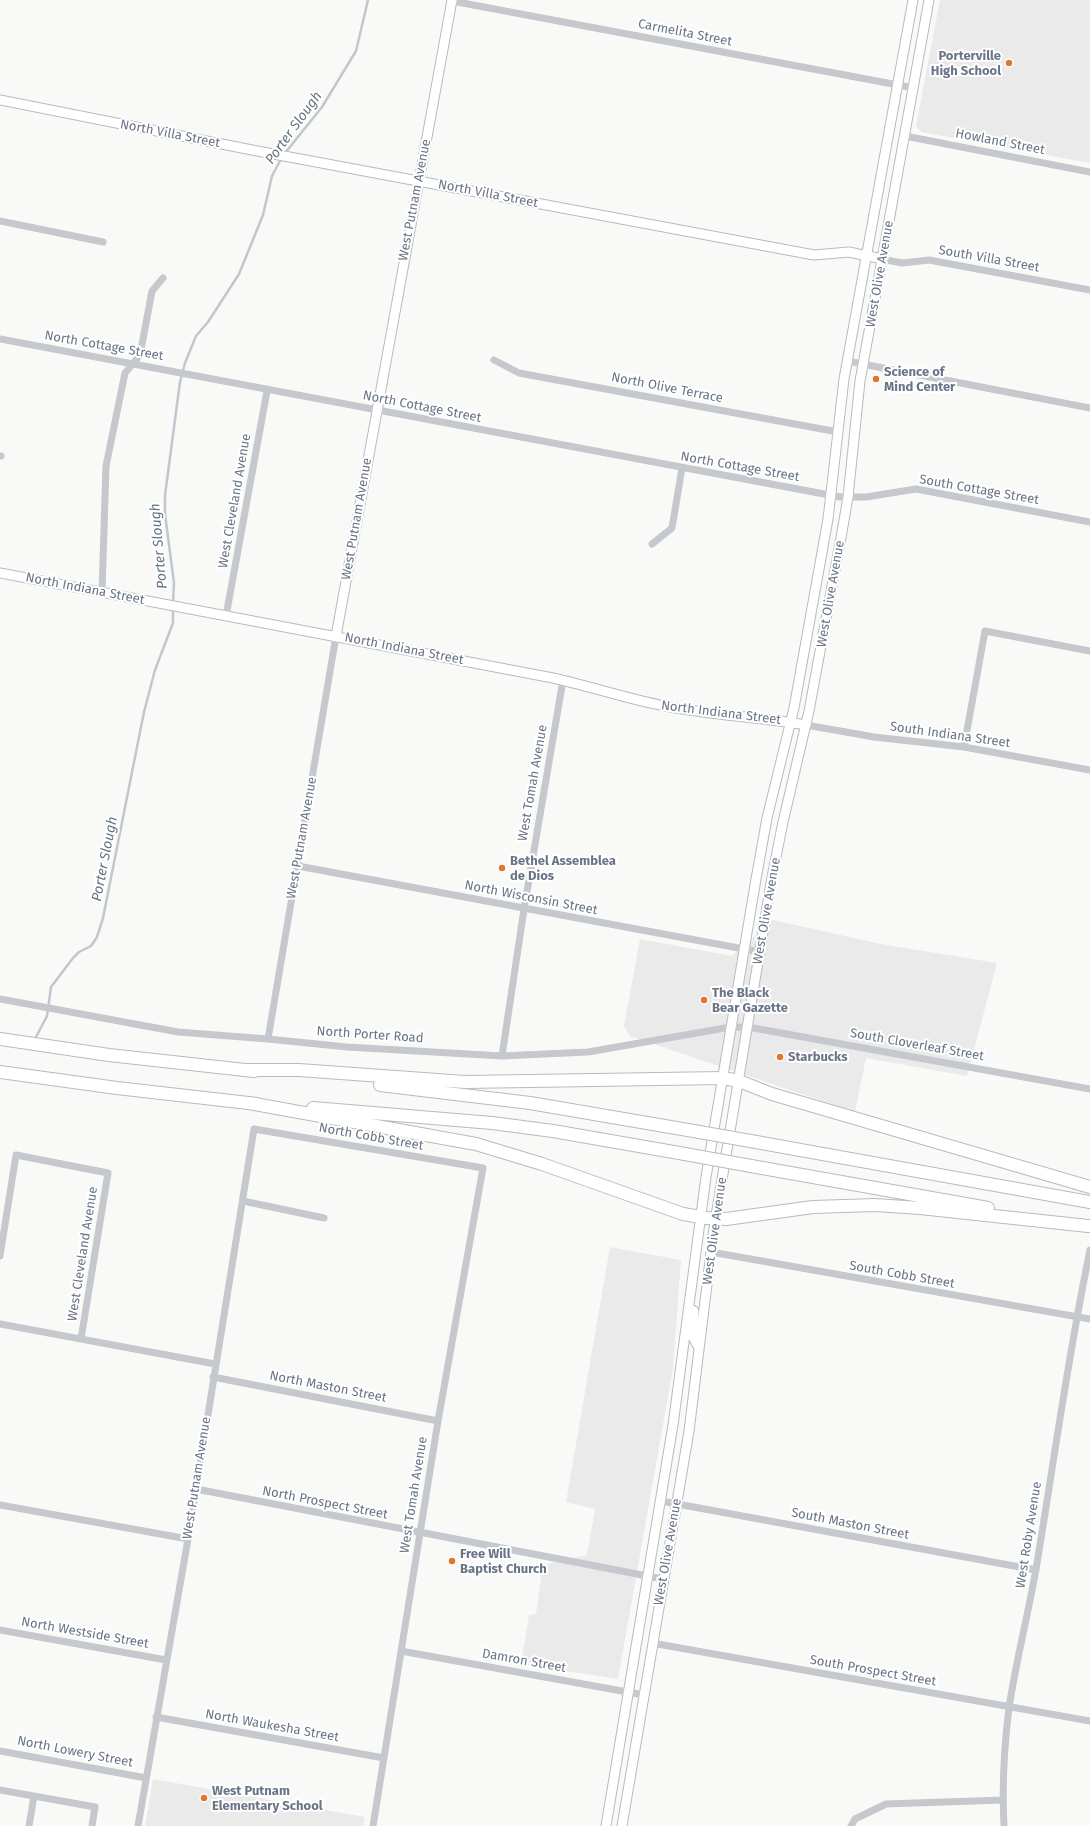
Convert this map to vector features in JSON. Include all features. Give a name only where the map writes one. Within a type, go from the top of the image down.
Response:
[{"type":"highway","points":[[0,1039],[109,1055],[492,1097],[688,1130],[1090,1202]]},
{"type":"highway","points":[[247,1070],[299,1070],[465,1082],[723,1078],[739,1081],[772,1094],[1090,1187]]},
{"type":"highway","points":[[0,1072],[117,1088],[249,1103],[492,1123],[552,1131],[1089,1226]]},
{"type":"highway","points":[[249,1103],[476,1144],[542,1164],[683,1214],[700,1218],[716,1219],[813,1207],[875,1205],[1089,1226]]},
{"type":"main road","name":"West Putnam Avenue","points":[[336,636],[376,410],[452,0]]},
{"type":"main road","name":"West Olive Avenue","points":[[606,1826],[679,1388],[700,1218],[723,1078],[740,1027],[760,952],[783,822],[806,725],[840,497],[838,432],[847,361],[913,0]]},
{"type":"main road","name":"West Olive Avenue","points":[[622,1826],[689,1431],[711,1252],[739,1081],[744,949],[767,818],[840,497],[929,0]]},
{"type":"main road","name":"North Villa Street","points":[[0,100],[274,154],[814,255],[849,252],[882,259]]},
{"type":"main road","name":"North Indiana Street","points":[[0,573],[563,680],[625,698],[671,707],[712,714],[806,725]]},
{"type":"main road","points":[[689,1308],[694,1311],[693,1337],[699,1348]]},
{"type":"street","name":"Carmelita Street","points":[[452,0],[914,88]]},
{"type":"street","name":"Howland Street","points":[[905,136],[1090,172]]},
{"type":"street","points":[[0,221],[103,242]]},
{"type":"street","name":"South Villa Street","points":[[882,259],[902,263],[930,260],[1090,290]]},
{"type":"street","points":[[102,592],[106,466],[125,373],[140,355],[152,291],[163,278]]},
{"type":"street","name":"North Cottage Street","points":[[0,339],[176,372],[267,391],[840,497]]},
{"type":"street","name":"North Olive Terrace","points":[[494,360],[519,373],[838,432]]},
{"type":"street","points":[[847,361],[1090,408]]},
{"type":"street","name":"West Cleveland Avenue","points":[[226,616],[267,391]]},
{"type":"street","points":[[652,544],[672,528],[682,468]]},
{"type":"street","name":"South Cottage Street","points":[[840,497],[866,497],[916,489],[1090,522]]},
{"type":"street","points":[[964,747],[985,632],[1090,651]]},
{"type":"street","name":"West Putnam Avenue","points":[[268,1039],[336,636]]},
{"type":"street","name":"West Tomah Avenue","points":[[502,1056],[524,909],[563,680]]},
{"type":"street","name":"South Indiana Street","points":[[806,725],[874,737],[964,747],[1090,770]]},
{"type":"street","name":"North Wisconsin Street","points":[[298,866],[760,952]]},
{"type":"street","name":"North Porter Road","points":[[0,999],[178,1032],[347,1047],[502,1056],[588,1052],[740,1027]]},
{"type":"street","name":"South Cloverleaf Street","points":[[740,1027],[1090,1089]]},
{"type":"street","name":"West Putnam Avenue","points":[[138,1826],[188,1539],[254,1129]]},
{"type":"street","name":"North Cobb Street","points":[[254,1129],[483,1168]]},
{"type":"street","name":"West Cleveland Avenue","points":[[0,1256],[16,1155],[108,1173],[81,1339]]},
{"type":"street","name":"West Tomah Avenue","points":[[373,1826],[438,1421],[483,1168]]},
{"type":"street","points":[[243,1202],[324,1218]]},
{"type":"street","name":"West Roby Avenue","points":[[1004,1826],[1002,1800],[1009,1707],[1036,1570],[1076,1317],[1090,1250]]},
{"type":"street","name":"South Cobb Street","points":[[711,1252],[1090,1319]]},
{"type":"street","points":[[0,1324],[215,1364]]},
{"type":"street","name":"North Maston Street","points":[[213,1377],[438,1421]]},
{"type":"street","name":"North Prospect Street","points":[[196,1489],[420,1534],[663,1578]]},
{"type":"street","name":"South Maston Street","points":[[661,1501],[1036,1570]]},
{"type":"street","points":[[0,1505],[188,1539]]},
{"type":"street","name":"North Westside Street","points":[[0,1630],[166,1660]]},
{"type":"street","name":"South Prospect Street","points":[[652,1643],[1090,1721]]},
{"type":"street","name":"Damron Street","points":[[401,1651],[644,1695]]},
{"type":"street","name":"North Waukesha Street","points":[[156,1717],[384,1758]]},
{"type":"street","name":"North Lowery Street","points":[[0,1751],[146,1778]]},
{"type":"street","points":[[0,1790],[96,1807],[92,1826]]},
{"type":"street","points":[[29,1826],[34,1796]]},
{"type":"street","points":[[851,1826],[854,1819],[886,1804],[1002,1800]]},
{"type":"shaded area","name":"Porterville High School","points":[[940,0],[1090,0],[1090,163],[921,132],[916,126]]},
{"type":"shaded area","points":[[773,920],[881,944],[997,963],[967,1076],[866,1058],[855,1112],[630,1036],[624,1026],[640,939],[732,956]]},
{"type":"shaded area","points":[[610,1247],[681,1260],[673,1368],[618,1679],[521,1664],[529,1615],[536,1614],[543,1565],[587,1555],[595,1509],[566,1502]]},
{"type":"shaded area","name":"West Putnam Elementary School","points":[[153,1779],[365,1817],[363,1826],[145,1826]]},
{"type":"waterway","name":"Porter Slough","points":[[285,153],[322,107],[356,51],[368,0]]},
{"type":"waterway","name":"Porter Slough","points":[[173,603],[174,583],[165,514],[165,495],[180,382],[185,363],[196,336],[208,322],[239,274],[263,215],[272,176],[282,157]]},
{"type":"waterway","name":"Porter Slough","points":[[36,1037],[47,1016],[51,987],[73,958],[79,952],[91,946],[97,937],[103,918],[144,712],[155,670],[173,623],[173,608]]},
{"type":"place","name":"Porterville High School","points":[[1009,63]]},
{"type":"place","name":"Science of Mind Center","points":[[876,379]]},
{"type":"place","name":"Bethel Assemblea de Dios","points":[[502,868]]},
{"type":"place","name":"The Black Bear Gazette","points":[[704,1000]]},
{"type":"place","name":"Starbucks","points":[[780,1057]]},
{"type":"place","name":"Free Will Baptist Church","points":[[452,1561]]},
{"type":"place","name":"West Putnam Elementary School","points":[[204,1798]]}]
